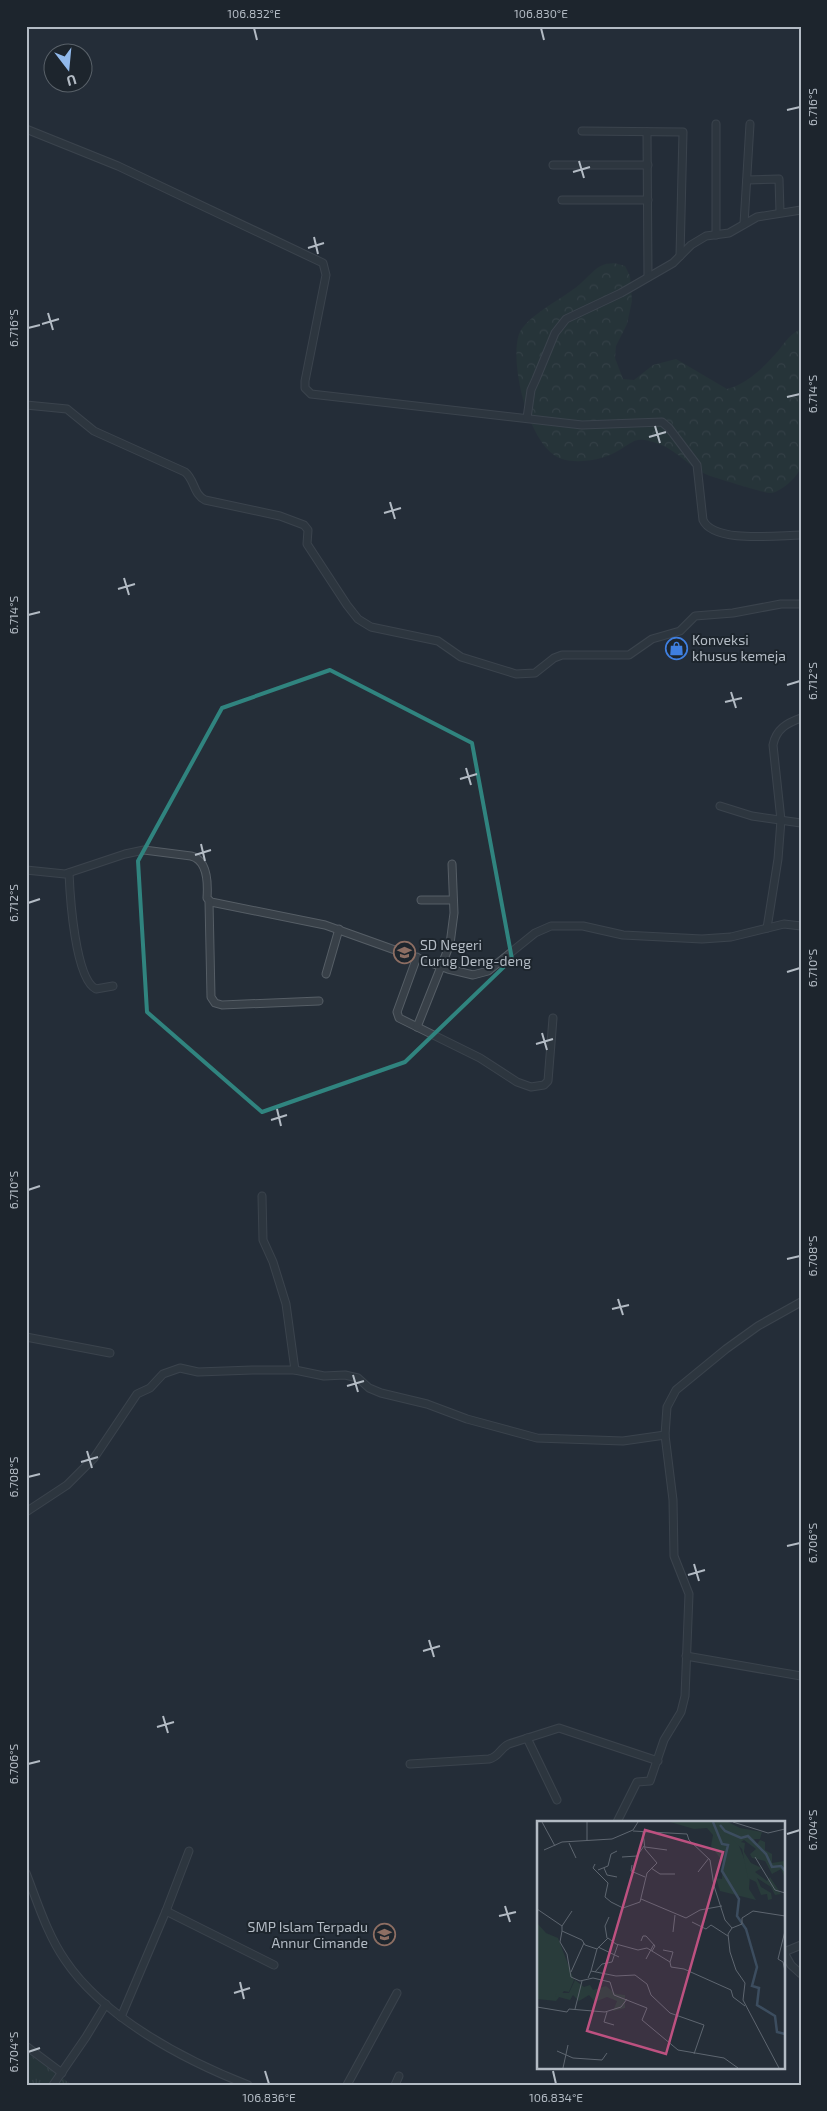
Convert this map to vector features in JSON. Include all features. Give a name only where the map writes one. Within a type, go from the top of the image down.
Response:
[{"type":"street","points":[[716,124],[716,235]]},
{"type":"street","points":[[744,224],[750,124]]},
{"type":"street","points":[[26,129],[126,170],[323,263],[326,275],[305,381],[308,392],[593,426],[662,422],[674,434],[697,465],[703,520],[708,527],[744,536],[801,535]]},
{"type":"street","points":[[582,131],[683,132],[680,256]]},
{"type":"street","points":[[647,132],[648,276]]},
{"type":"street","points":[[553,165],[648,166]]},
{"type":"street","points":[[747,180],[779,179],[780,212]]},
{"type":"street","points":[[562,200],[648,200]]},
{"type":"street","points":[[527,418],[531,390],[560,324],[575,314],[621,293],[672,263],[699,239],[729,233],[757,217],[801,210]]},
{"type":"street","points":[[26,405],[67,409],[94,431],[185,472],[190,478],[197,495],[205,500],[280,516],[304,525],[308,530],[307,544],[347,606],[361,622],[385,631],[438,641],[461,657],[511,673],[536,673],[554,658],[562,655],[629,655],[649,641],[680,631],[697,615],[733,613],[782,604],[801,604]]},
{"type":"street","points":[[767,928],[778,859],[781,820],[774,740],[783,727],[801,718]]},
{"type":"street","points":[[720,806],[752,816],[801,823]]},
{"type":"street","points":[[26,870],[69,873],[144,850],[191,856],[200,860],[204,867],[209,901],[211,997],[215,1003],[222,1005],[319,1001]]},
{"type":"street","points":[[418,1028],[440,966],[450,944],[453,900],[452,864]]},
{"type":"street","points":[[69,873],[75,932],[86,980],[96,989],[113,986]]},
{"type":"street","points":[[421,900],[453,900]]},
{"type":"street","points":[[209,901],[292,917],[339,929],[468,975],[484,973],[499,964],[535,934],[547,927],[558,925],[584,926],[623,935],[702,939],[731,937],[784,924],[801,926]]},
{"type":"street","points":[[326,974],[339,929]]},
{"type":"street","points":[[417,957],[397,1015],[418,1028],[480,1058],[517,1082],[531,1087],[544,1085],[548,1080],[553,1018]]},
{"type":"street","points":[[262,1196],[263,1240],[273,1262],[286,1304],[295,1370]]},
{"type":"street","points":[[618,1821],[637,1782],[649,1782],[664,1740],[683,1708],[689,1594],[674,1556],[673,1500],[665,1435],[667,1407],[676,1390],[758,1326],[801,1302]]},
{"type":"street","points":[[26,1337],[110,1353]]},
{"type":"street","points":[[26,1512],[71,1482],[94,1458],[135,1397],[150,1388],[163,1374],[180,1368],[198,1372],[295,1370],[324,1376],[345,1375],[358,1378],[372,1390],[381,1393],[427,1404],[467,1419],[537,1438],[623,1441],[665,1435]]},
{"type":"street","points":[[686,1656],[801,1676]]},
{"type":"street","points":[[410,1764],[489,1759],[498,1756],[504,1746],[550,1730],[568,1729],[658,1761]]},
{"type":"street","points":[[527,1738],[557,1800]]},
{"type":"street","points":[[121,2017],[166,1911],[188,1851]]},
{"type":"street","points":[[26,1873],[43,1916],[64,1959],[106,2004],[121,2017],[200,2065],[248,2085]]},
{"type":"street","points":[[166,1911],[274,1965]]},
{"type":"street","points":[[801,1945],[784,1952],[791,1965],[801,1974]]},
{"type":"street","points":[[347,2085],[397,1993]]},
{"type":"street","points":[[53,2085],[106,2004]]},
{"type":"street","points":[[26,2046],[62,2073]]},
{"type":"street","points":[[395,2085],[399,2076]]},
{"type":"highlighted area","points":[[330,670],[472,743],[512,959],[405,1062],[262,1112],[147,1012],[138,861],[222,708]]},
{"type":"green space","points":[[614,263],[625,266],[630,276],[632,301],[627,324],[616,346],[615,358],[623,379],[634,380],[653,365],[676,359],[727,389],[734,387],[755,374],[791,336],[801,329],[802,461],[800,470],[785,486],[776,492],[768,493],[710,476],[666,447],[650,441],[634,441],[602,458],[575,461],[562,459],[550,452],[540,439],[531,423],[524,404],[520,384],[517,364],[519,334],[529,321],[580,284],[597,268],[604,264]]},
{"type":"green space","points":[[26,2052],[72,2085],[26,2085]]},
{"type":"place","name":"Konveksi khusus kemeja","points":[[676,648]]},
{"type":"place","name":"SD Negeri Curug Deng-deng","points":[[404,953]]},
{"type":"place","name":"SMP Islam Terpadu Annur Cimande","points":[[384,1935]]}]
